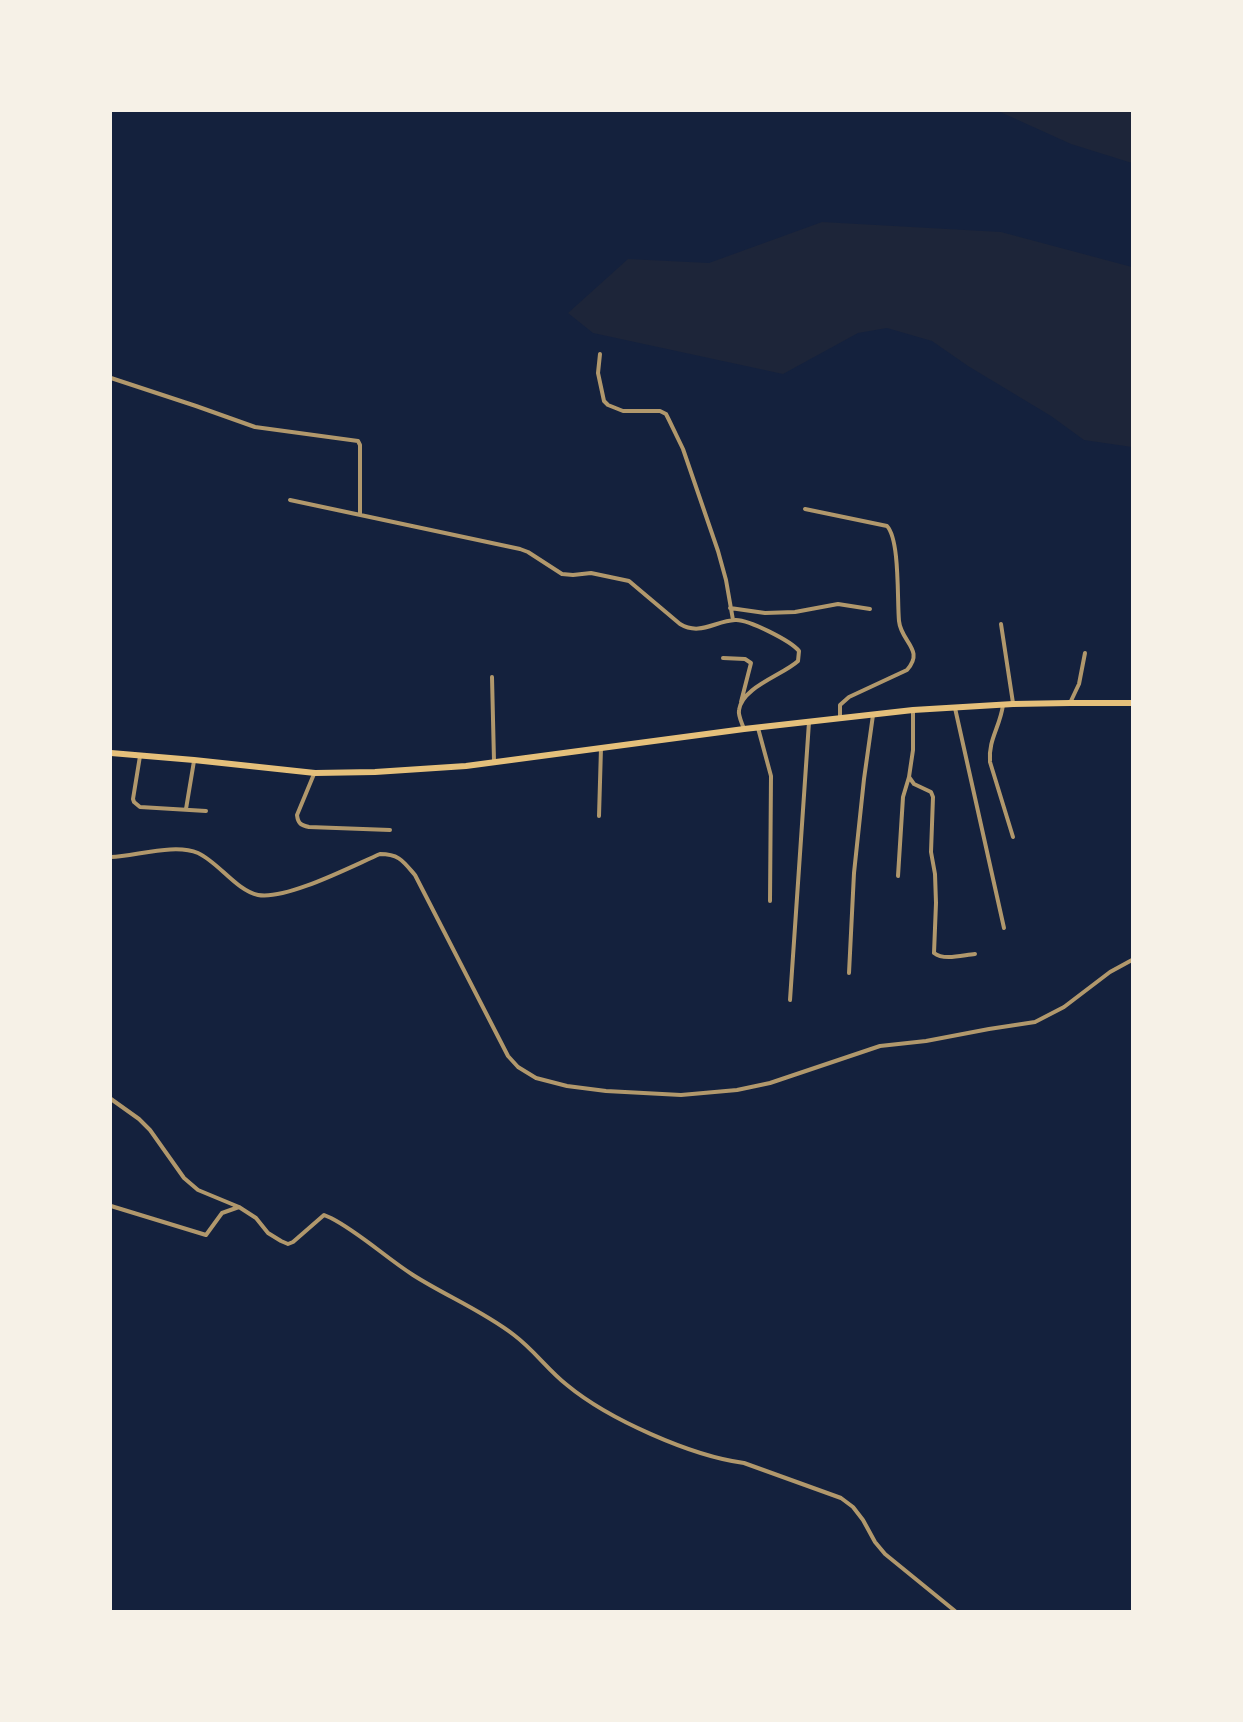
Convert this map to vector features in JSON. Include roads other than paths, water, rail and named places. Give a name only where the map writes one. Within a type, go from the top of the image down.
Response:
[{"type":"main road","points":[[111,753],[315,773],[375,772],[494,762],[744,729],[913,710],[1070,702],[1132,703]]},
{"type":"street","points":[[600,354],[598,373],[604,401],[624,411],[660,411],[666,414],[683,449],[718,551],[733,620]]},
{"type":"street","points":[[111,378],[255,427],[358,441],[360,445],[360,514]]},
{"type":"street","points":[[290,500],[520,549],[562,574],[591,573],[629,581],[674,620],[688,629],[739,620],[783,638],[794,645],[799,651],[798,661],[754,688],[740,706]]},
{"type":"street","points":[[805,510],[887,526],[891,531],[896,553],[899,625],[915,655],[907,670],[849,697],[840,705],[840,718]]},
{"type":"street","points":[[730,608],[765,613],[795,612],[838,604],[870,609]]},
{"type":"street","points":[[1001,624],[1014,704]]},
{"type":"street","points":[[1070,702],[1079,684],[1085,653]]},
{"type":"street","points":[[723,658],[745,659],[751,663],[738,713],[744,729]]},
{"type":"street","points":[[492,677],[494,762]]},
{"type":"street","points":[[1003,705],[1001,718],[989,751],[990,762],[1013,837]]},
{"type":"street","points":[[955,708],[1004,928]]},
{"type":"street","points":[[898,876],[903,797],[913,750],[913,710]]},
{"type":"street","points":[[849,973],[854,873],[873,715]]},
{"type":"street","points":[[790,1000],[809,722]]},
{"type":"street","points":[[758,728],[771,776],[770,901]]},
{"type":"street","points":[[599,816],[601,748]]},
{"type":"street","points":[[140,756],[134,802],[140,807],[206,811]]},
{"type":"street","points":[[186,809],[194,760]]},
{"type":"street","points":[[315,773],[297,815],[297,821],[301,825],[390,830]]},
{"type":"street","points":[[909,777],[914,784],[931,792],[933,797],[931,852],[935,874],[936,903],[934,953],[945,957],[975,954]]},
{"type":"street","points":[[111,857],[182,849],[196,852],[211,860],[247,890],[257,895],[270,895],[298,889],[380,854],[400,858],[415,875],[508,1056],[518,1067],[536,1078],[567,1086],[606,1091],[681,1095],[736,1090],[770,1083],[880,1046],[926,1041],[1035,1022],[1064,1007],[1110,972],[1132,960]]},
{"type":"street","points":[[111,1099],[150,1130],[184,1178],[198,1190],[239,1207],[256,1218],[268,1233],[281,1242],[288,1244],[293,1242],[324,1215],[331,1218],[415,1276],[499,1324],[532,1350],[566,1385],[610,1414],[707,1455],[744,1463],[841,1498],[853,1507],[885,1554],[955,1611]]},
{"type":"street","points":[[111,1206],[206,1235],[222,1213],[239,1207]]}]
